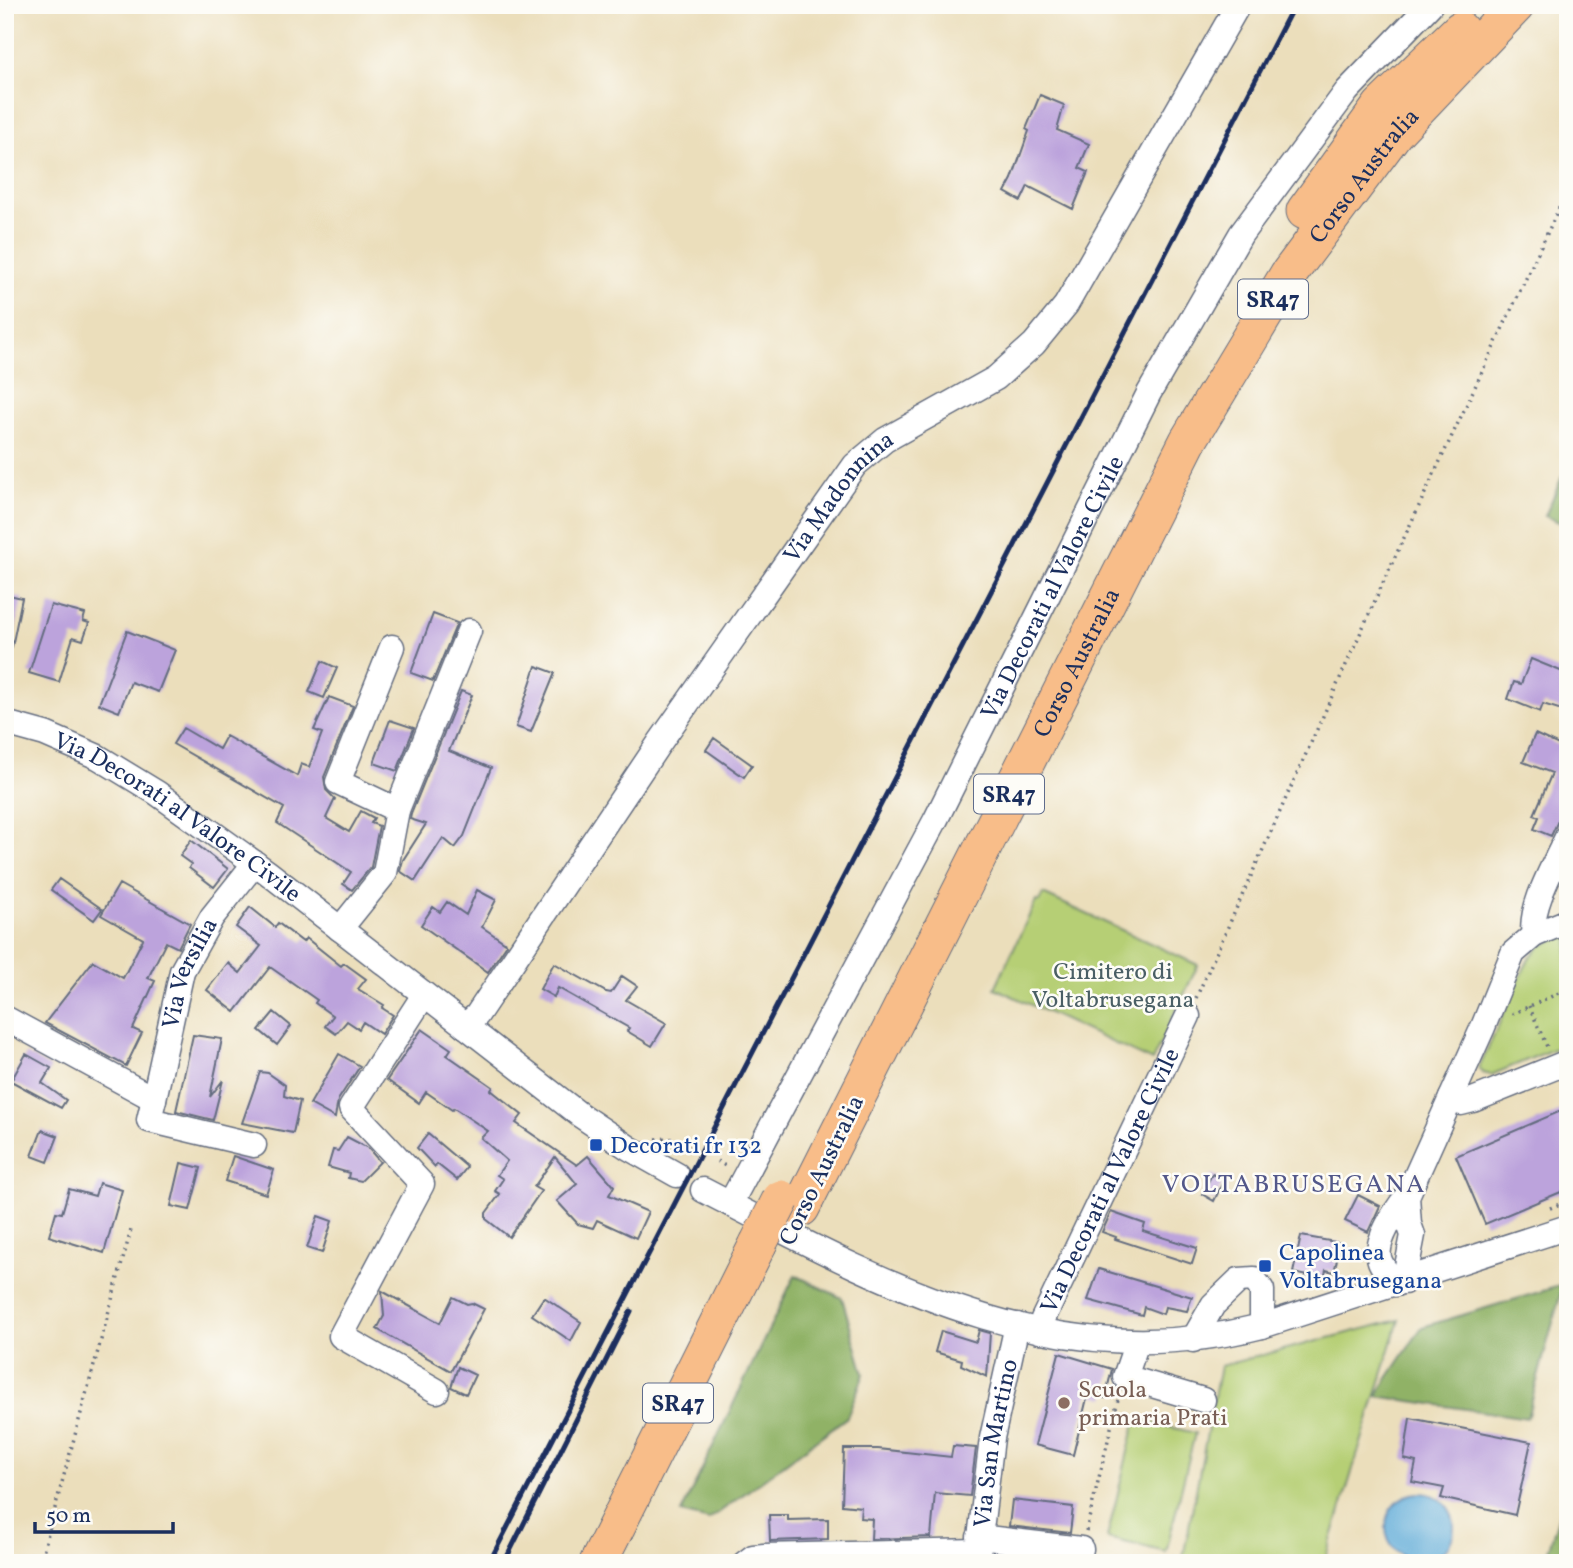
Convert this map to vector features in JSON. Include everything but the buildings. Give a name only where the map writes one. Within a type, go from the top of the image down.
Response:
[{"type":"highway","name":"Corso Australia","points":[[624,1563],[769,1248],[1169,428],[1266,264],[1381,106],[1486,5]]},
{"type":"highway","name":"Corso Australia","points":[[791,1203],[1188,441],[1288,275],[1395,132],[1516,5]]},
{"type":"highway","name":"Corso Australia","points":[[598,1563],[769,1248]]},
{"type":"street","name":"Via Madonnina","points":[[465,1026],[477,1015],[660,742],[855,465],[885,440],[996,378],[1034,344],[1066,306],[1238,5]]},
{"type":"street","name":"Via Decorati al Valore Civile","points":[[730,1204],[935,821],[1149,393],[1241,234],[1347,91],[1430,5]]},
{"type":"street","points":[[340,929],[385,873],[397,810],[469,631]]},
{"type":"street","points":[[392,647],[338,782],[397,810]]},
{"type":"street","name":"Via Decorati al Valore Civile","points":[[5,723],[45,734],[98,757],[157,793],[255,863],[580,1115],[629,1148],[677,1175]]},
{"type":"street","points":[[1534,934],[1532,925],[1535,909],[1568,835]]},
{"type":"street","name":"Via Versilia","points":[[154,1099],[182,971],[212,917],[255,863]]},
{"type":"street","points":[[1352,1299],[1380,1248],[1392,1216],[1407,1196],[1513,953],[1534,934],[1568,921]]},
{"type":"street","points":[[424,995],[351,1108],[422,1184],[341,1336],[437,1391]]},
{"type":"street","name":"Via Decorati al Valore Civile","points":[[1028,1328],[1043,1319],[1188,1016]]},
{"type":"street","points":[[5,1018],[154,1099],[149,1120],[254,1145]]},
{"type":"street","points":[[1451,1098],[1461,1102],[1473,1100],[1562,1065]]},
{"type":"street","name":"Via Decorati al Valore Civile","points":[[703,1190],[815,1249],[893,1284],[986,1318],[1113,1342],[1193,1340],[1230,1335],[1352,1299],[1568,1227]]},
{"type":"street","points":[[1407,1196],[1409,1224],[1420,1244],[1438,1256],[1461,1263]]},
{"type":"street","points":[[1400,1283],[1413,1235]]},
{"type":"street","points":[[1380,1248],[1380,1260],[1400,1283]]},
{"type":"street","points":[[1193,1340],[1213,1305],[1239,1280],[1254,1279],[1262,1290],[1262,1326]]},
{"type":"street","name":"Via San Martino","points":[[978,1550],[992,1438],[1028,1328]]},
{"type":"street","points":[[1136,1342],[1125,1377],[1203,1400]]},
{"type":"street","points":[[745,1563],[753,1557],[1081,1549]]},
{"type":"path","name":"Via Decorati al Valore Civile","points":[[1188,1016],[1387,574],[1568,189]]},
{"type":"path","points":[[1483,1027],[1568,989]]},
{"type":"path","points":[[1530,1006],[1562,1065]]},
{"type":"path","points":[[40,1563],[131,1230]]},
{"type":"path","points":[[1081,1549],[1125,1377]]},
{"type":"green space","points":[[1568,463],[1568,526],[1545,516]]},
{"type":"green space","name":"Cimitero di Voltabrusegana","points":[[1043,894],[1198,965],[1152,1061],[995,988],[1036,901],[1039,902]]},
{"type":"green space","points":[[1568,933],[1568,1043],[1491,1075],[1482,1073],[1479,1068],[1529,958],[1541,946]]},
{"type":"green space","points":[[795,1275],[842,1298],[864,1374],[847,1417],[709,1520],[681,1513]]},
{"type":"green space","points":[[1563,1285],[1527,1418],[1376,1396],[1422,1327]]},
{"type":"green space","points":[[1399,1320],[1324,1563],[1182,1563],[1220,1366]]},
{"type":"green space","points":[[1136,1419],[1195,1433],[1166,1552],[1107,1538]]},
{"type":"green space","points":[[1568,1485],[1568,1561],[1547,1554]]},
{"type":"water","points":[[1413,1493],[1427,1493],[1439,1498],[1449,1508],[1454,1527],[1449,1546],[1439,1556],[1427,1561],[1413,1561],[1401,1556],[1391,1546],[1386,1534],[1386,1520],[1391,1508],[1401,1498]]},
{"type":"railway","points":[[489,1563],[1294,5]]},
{"type":"railway","points":[[504,1563],[631,1311]]},
{"type":"place","name":"Decorati fr 132","points":[[596,1145]]},
{"type":"place","name":"Capolinea Voltabrusegana","points":[[1265,1266]]},
{"type":"place","name":"Scuola primaria Prati","points":[[1064,1403]]},
{"type":"district","name":"VOLTABRUSEGANA","points":[[1294,1183]]}]
